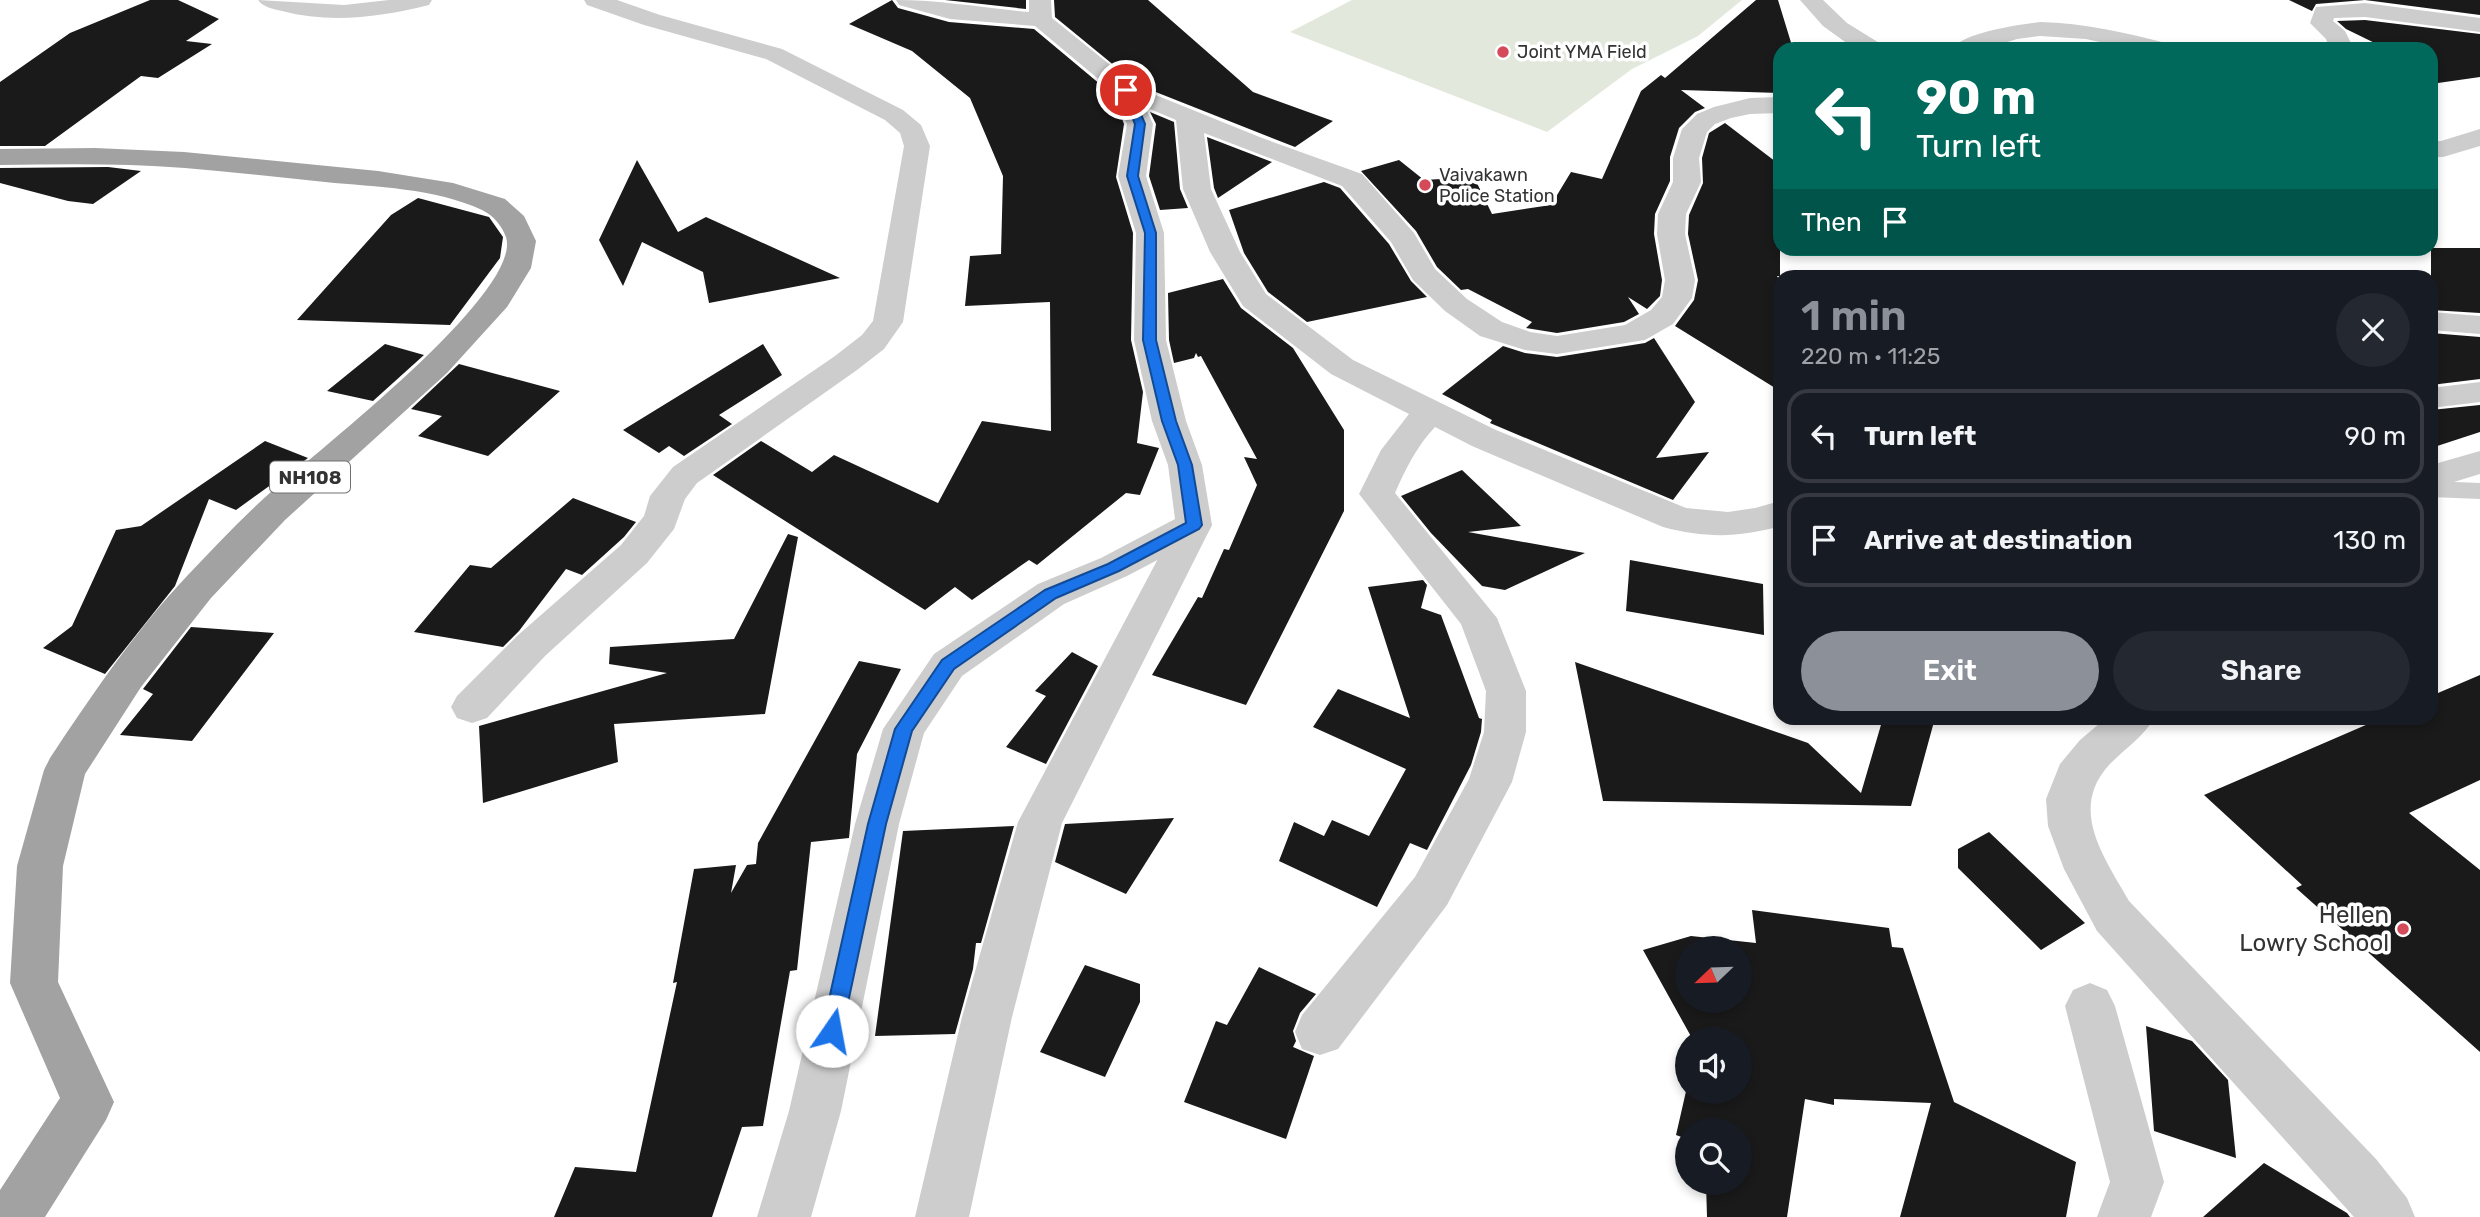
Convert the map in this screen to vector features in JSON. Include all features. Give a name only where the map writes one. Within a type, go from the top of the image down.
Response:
[{"type":"highway","name":"NH108","points":[[11,160],[95,156],[197,161],[378,179],[453,191],[495,205],[514,222],[522,241],[516,268],[496,302],[436,366],[272,511],[198,589],[127,676],[65,770],[40,866],[34,983],[88,1102],[14,1217]]},
{"type":"street","points":[[269,0],[295,9],[337,13],[388,8],[421,0]]},
{"type":"street","points":[[472,706],[531,646],[650,537],[661,520],[668,496],[685,475],[846,363],[873,342],[888,322],[917,146],[912,130],[894,115],[774,54],[652,20],[595,0]]},
{"type":"street","points":[[906,0],[950,12],[1041,10],[1126,90],[1188,118],[1352,180],[1404,239],[1423,274],[1456,305],[1491,329],[1525,341],[1557,345],[1634,333],[1662,317],[1677,298],[1679,280],[1671,234],[1672,214],[1687,183],[1686,158],[1695,129],[1706,119],[1723,112],[1773,106]]},
{"type":"street","points":[[1811,0],[1824,16],[1861,42]]},
{"type":"street","points":[[2340,42],[2337,36],[2321,23],[2324,12],[2378,11],[2480,25]]},
{"type":"street","points":[[1980,42],[1995,35],[2035,28],[2083,32],[2129,42]]},
{"type":"street","points":[[942,1217],[987,1017],[1040,822],[1194,525],[1185,465],[1169,421],[1150,340],[1150,233],[1132,176],[1140,124],[1126,90]]},
{"type":"street","points":[[1188,118],[1194,141],[1197,189],[1225,251],[1254,300],[1342,367],[1484,438],[1698,524],[1761,521],[1773,516]]},
{"type":"street","points":[[2438,149],[2480,137]]},
{"type":"street","points":[[2438,306],[2480,307]]},
{"type":"street","points":[[2438,322],[2480,325]]},
{"type":"street","points":[[2438,397],[2480,391]]},
{"type":"street","points":[[1320,1032],[1431,891],[1490,782],[1504,732],[1506,691],[1478,618],[1377,495],[1391,462],[1411,429],[1430,413]]},
{"type":"street","points":[[2438,475],[2480,462]]},
{"type":"street","points":[[784,1217],[816,1111],[877,824],[904,729],[948,665],[1051,594],[1114,568],[1194,525]]},
{"type":"street","points":[[2125,725],[2095,752],[2075,776],[2068,799],[2070,826],[2080,855],[2113,916],[2357,1178],[2388,1217]]},
{"type":"street","points":[[2090,1006],[2137,1182],[2124,1217]]},
{"type":"lane","points":[[2438,489],[2480,491]]},
{"type":"shaded area","name":"Joint YMA Field","points":[[1352,0],[1742,0],[1698,36],[1632,69],[1547,132],[1290,32]]},
{"type":"building","points":[[150,0],[178,0],[219,19],[186,41],[212,44],[158,78],[141,76],[45,146],[0,146],[0,82],[70,33]]},
{"type":"building","points":[[892,0],[898,8],[949,22],[1034,29],[1113,95],[1124,124],[1116,177],[1133,233],[1131,340],[1143,392],[1137,443],[1159,448],[1140,495],[1126,493],[1037,565],[1029,560],[972,600],[955,587],[925,610],[713,475],[761,441],[812,472],[834,455],[938,503],[982,421],[1051,431],[1050,302],[965,306],[970,256],[1001,254],[1003,176],[970,98],[912,51],[849,24]]},
{"type":"building","points":[[945,0],[1026,0],[1026,9]]},
{"type":"building","points":[[1054,0],[1148,0],[1253,92],[1333,121],[1295,147],[1138,85],[1055,17]]},
{"type":"building","points":[[1756,0],[1778,0],[1791,42],[1773,42],[1773,93],[1681,90],[1705,108],[1695,112],[1679,128],[1670,157],[1670,181],[1655,214],[1654,234],[1662,280],[1660,296],[1647,309],[1628,297],[1639,314],[1624,322],[1557,333],[1526,328],[1532,322],[1468,289],[1461,290],[1437,267],[1416,231],[1361,171],[1399,160],[1424,180],[1474,177],[1492,214],[1551,205],[1571,172],[1602,179],[1641,91],[1661,75],[1665,78]]},
{"type":"building","points":[[2289,0],[2365,0],[2316,4],[2312,11]]},
{"type":"building","points":[[2365,0],[2480,0],[2480,15]]},
{"type":"building","points":[[2365,20],[2480,34],[2480,77],[2438,83],[2438,42],[2373,42],[2346,29],[2337,21]]},
{"type":"building","points":[[1150,112],[1174,122],[1180,189],[1188,208],[1160,210],[1149,176],[1156,124]]},
{"type":"building","points":[[1725,123],[1773,160],[1773,256],[1780,256],[1780,270],[1773,270],[1773,387],[1675,326],[1694,300],[1698,280],[1688,234],[1689,215],[1703,183],[1702,158],[1709,133]]},
{"type":"building","points":[[1207,137],[1272,162],[1218,198],[1214,188]]},
{"type":"building","points":[[637,160],[678,232],[706,217],[840,278],[709,303],[703,272],[642,242],[623,286],[599,240]]},
{"type":"building","points":[[108,167],[141,171],[93,204],[68,201],[0,183],[0,168]]},
{"type":"building","points":[[1324,182],[1340,188],[1389,244],[1411,281],[1427,297],[1307,322],[1268,292],[1244,253],[1229,210]]},
{"type":"building","points":[[418,198],[489,217],[503,237],[500,258],[450,325],[297,320],[391,215]]},
{"type":"building","points":[[2438,248],[2480,248],[2480,313],[2438,310],[2438,270],[2431,270],[2431,256],[2438,256]]},
{"type":"building","points":[[1223,279],[1241,308],[1293,348],[1344,430],[1344,511],[1246,705],[1152,675],[1198,597],[1202,598],[1224,549],[1229,550],[1257,485],[1244,457],[1257,459],[1201,356],[1198,357],[1196,353],[1194,358],[1174,363],[1169,340],[1168,293]]},
{"type":"building","points":[[2438,334],[2480,337],[2480,379],[2438,384]]},
{"type":"building","points":[[1654,338],[1695,402],[1656,458],[1709,452],[1673,500],[1490,423],[1492,420],[1442,394],[1503,346],[1525,353],[1557,357],[1645,343]]},
{"type":"building","points":[[385,344],[424,355],[373,401],[327,391]]},
{"type":"building","points":[[763,344],[782,375],[719,415],[732,424],[684,456],[669,446],[659,453],[623,430]]},
{"type":"building","points":[[459,364],[560,391],[488,456],[418,436],[442,416],[411,409]]},
{"type":"building","points":[[2480,405],[2480,432],[2438,446],[2438,409]]},
{"type":"building","points":[[265,441],[308,458],[236,510],[209,499],[175,586],[105,674],[43,648],[72,626],[116,530],[141,526]]},
{"type":"building","points":[[1462,470],[1521,526],[1468,532],[1585,553],[1505,590],[1482,586],[1431,533],[1401,496]]},
{"type":"building","points":[[573,498],[636,522],[624,537],[582,575],[566,569],[519,631],[503,647],[414,632],[470,565],[491,568]]},
{"type":"building","points":[[788,534],[798,537],[765,714],[614,724],[618,762],[483,803],[479,726],[667,673],[609,664],[610,647],[734,639]]},
{"type":"building","points":[[1630,560],[1763,584],[1764,635],[1626,611]]},
{"type":"building","points":[[1423,580],[1427,585],[1421,608],[1441,615],[1479,718],[1482,719],[1481,732],[1471,765],[1427,850],[1410,843],[1377,907],[1279,861],[1294,822],[1324,836],[1332,820],[1369,836],[1406,769],[1313,727],[1338,689],[1410,718],[1368,587]]},
{"type":"building","points":[[191,627],[274,633],[192,741],[120,735],[153,694],[143,689]]},
{"type":"building","points":[[1072,652],[1098,666],[1046,764],[1006,747],[1046,696],[1035,691]]},
{"type":"building","points":[[859,661],[901,669],[857,754],[849,838],[811,842],[797,970],[790,971],[763,1126],[742,1127],[712,1217],[554,1217],[575,1167],[636,1172],[677,982],[673,983],[694,869],[736,865],[731,893],[747,865],[756,864],[758,843]]},
{"type":"building","points":[[1575,662],[1808,743],[1861,793],[1881,725],[1933,725],[1911,806],[1603,801]]},
{"type":"building","name":"Hellen Lowry School","points":[[2480,675],[2480,780],[2409,813],[2480,870],[2480,1052],[2296,888],[2302,885],[2204,795],[2366,725],[2438,725],[2438,693]]},
{"type":"building","points":[[1174,818],[1126,894],[1055,862],[1065,824]]},
{"type":"building","points":[[1014,826],[981,943],[976,943],[973,969],[955,1034],[875,1036],[903,831]]},
{"type":"building","points":[[1989,832],[2085,923],[2041,950],[1958,868],[1958,849]]},
{"type":"building","points":[[1752,910],[1889,928],[1892,947],[1903,948],[1954,1102],[2076,1162],[2066,1217],[1900,1217],[1931,1103],[1834,1099],[1834,1105],[1805,1099],[1787,1217],[1707,1217],[1706,1195],[1752,1195],[1752,1118],[1680,1118],[1683,1104],[1752,1104],[1752,1027],[1686,1027],[1678,1013],[1752,1013],[1752,943],[1756,943]]},
{"type":"building","points":[[1675,941],[1675,1008],[1643,950]]},
{"type":"building","points":[[1085,965],[1140,984],[1140,1002],[1105,1077],[1040,1052]]},
{"type":"building","points":[[1259,967],[1316,994],[1300,1013],[1293,1031],[1296,1041],[1293,1047],[1314,1056],[1286,1139],[1184,1102],[1216,1021],[1227,1025]]},
{"type":"building","points":[[2146,1026],[2192,1041],[2228,1080],[2236,1158],[2154,1131]]},
{"type":"building","points":[[2264,1163],[2347,1213],[2350,1217],[2203,1217]]},
{"type":"place","name":"Joint YMA Field","points":[[1503,52]]},
{"type":"place","name":"Vaivakawn Police Station","points":[[1425,185]]},
{"type":"place","name":"Hellen Lowry School","points":[[2403,929]]},
{"type":"route","points":[[832,1031],[877,824],[904,729],[948,665],[1051,594],[1114,568],[1194,525],[1185,465],[1169,421],[1150,340],[1150,233],[1132,176],[1140,124],[1126,90]]}]
